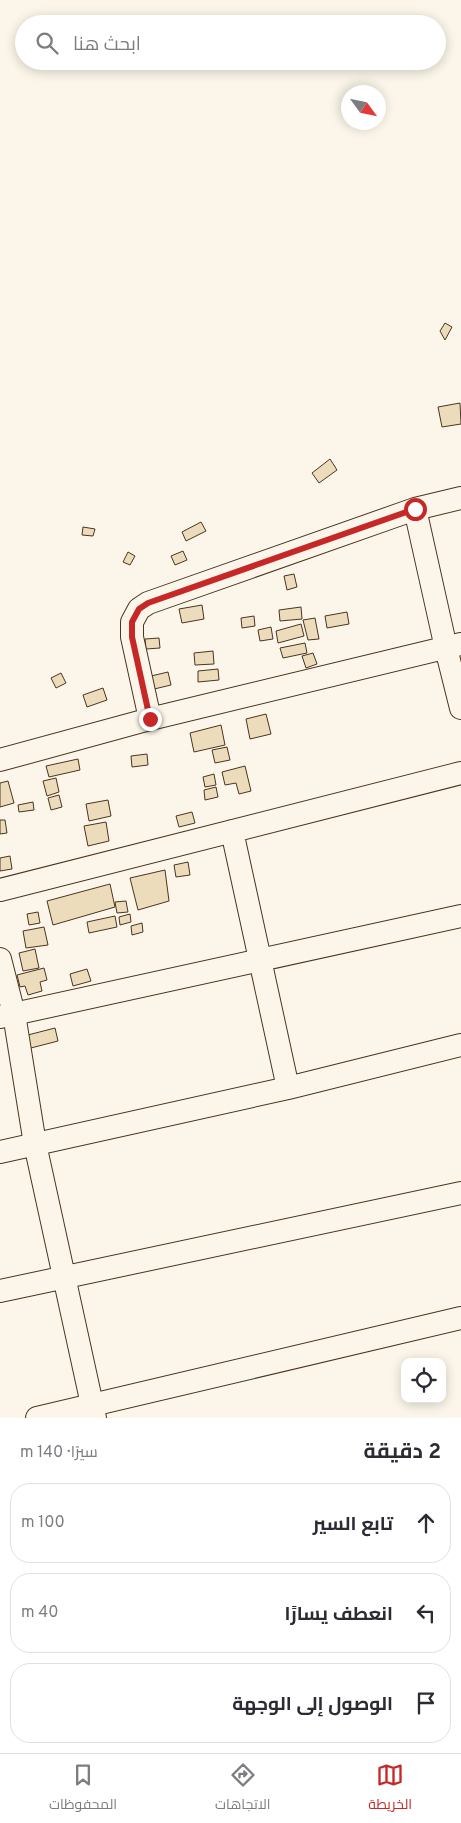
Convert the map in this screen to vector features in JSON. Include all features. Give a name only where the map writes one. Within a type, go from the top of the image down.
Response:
[{"type":"street","points":[[150,719],[132,637],[132,622],[139,609],[148,603],[415,509],[461,498]]},
{"type":"street","points":[[415,509],[453,646],[461,708]]},
{"type":"street","points":[[0,760],[150,719],[453,646]]},
{"type":"street","points":[[0,890],[461,773]]},
{"type":"street","points":[[232,831],[288,1088]]},
{"type":"street","points":[[7,1015],[461,916]]},
{"type":"street","points":[[0,959],[7,1015],[93,1411]]},
{"type":"street","points":[[0,1152],[288,1088],[461,1044]]},
{"type":"street","points":[[0,1291],[461,1193]]},
{"type":"street","points":[[38,1418],[93,1411],[461,1318]]},
{"type":"building","points":[[445,323],[452,327],[445,340],[440,331]]},
{"type":"building","points":[[460,403],[461,424],[442,427],[438,407]]},
{"type":"building","points":[[330,459],[337,470],[319,483],[312,473]]},
{"type":"building","points":[[201,522],[206,531],[186,541],[182,532]]},
{"type":"building","points":[[83,527],[95,529],[93,536],[82,535]]},
{"type":"building","points":[[183,551],[187,560],[175,565],[171,556]]},
{"type":"building","points":[[128,552],[135,556],[130,565],[123,562]]},
{"type":"building","points":[[294,574],[297,587],[287,590],[284,576]]},
{"type":"building","points":[[202,605],[204,619],[182,623],[179,609]]},
{"type":"building","points":[[301,607],[302,619],[280,621],[279,610]]},
{"type":"building","points":[[347,612],[349,624],[327,628],[325,616]]},
{"type":"building","points":[[254,616],[255,626],[242,628],[241,618]]},
{"type":"building","points":[[315,618],[319,639],[308,640],[303,620]]},
{"type":"building","points":[[301,624],[304,636],[278,643],[276,631]]},
{"type":"building","points":[[271,627],[273,639],[260,641],[258,630]]},
{"type":"building","points":[[159,638],[160,648],[146,649],[145,639]]},
{"type":"building","points":[[305,643],[307,653],[283,658],[280,648]]},
{"type":"building","points":[[213,651],[214,664],[195,665],[194,653]]},
{"type":"building","points":[[313,653],[317,664],[306,668],[302,656]]},
{"type":"building","points":[[218,669],[219,680],[198,682],[198,671]]},
{"type":"building","points":[[168,672],[171,685],[150,690],[147,677]]},
{"type":"building","points":[[61,673],[66,683],[56,688],[51,678]]},
{"type":"building","points":[[103,688],[107,700],[87,707],[83,695]]},
{"type":"building","points":[[266,714],[271,734],[250,739],[246,719]]},
{"type":"building","points":[[221,725],[225,745],[194,752],[190,733]]},
{"type":"building","points":[[227,747],[230,760],[215,763],[212,750]]},
{"type":"building","points":[[147,754],[148,765],[132,767],[131,756]]},
{"type":"building","points":[[78,759],[80,770],[49,777],[46,766]]},
{"type":"building","points":[[245,766],[251,791],[239,794],[236,783],[225,785],[222,772]]},
{"type":"building","points":[[214,774],[216,785],[205,787],[203,777]]},
{"type":"building","points":[[56,778],[59,792],[47,796],[43,781]]},
{"type":"building","points":[[8,781],[14,803],[0,807],[0,783]]},
{"type":"building","points":[[216,787],[218,797],[205,800],[204,790]]},
{"type":"building","points":[[59,795],[62,807],[51,810],[48,798]]},
{"type":"building","points":[[108,800],[111,816],[89,821],[86,804]]},
{"type":"building","points":[[33,802],[34,810],[19,812],[18,805]]},
{"type":"building","points":[[192,812],[195,823],[179,827],[176,816]]},
{"type":"building","points":[[0,820],[5,820],[7,833],[0,834]]},
{"type":"building","points":[[106,822],[109,841],[88,846],[84,826]]},
{"type":"building","points":[[10,856],[12,869],[0,871],[0,858]]},
{"type":"building","points":[[188,862],[190,875],[176,877],[174,865]]},
{"type":"building","points":[[165,870],[169,901],[138,910],[130,878]]},
{"type":"building","points":[[110,884],[115,907],[53,925],[47,901]]},
{"type":"building","points":[[126,901],[128,912],[117,913],[115,902]]},
{"type":"building","points":[[38,912],[40,923],[29,925],[27,914]]},
{"type":"building","points":[[130,914],[131,922],[120,925],[119,917]]},
{"type":"building","points":[[115,916],[117,927],[89,933],[87,922]]},
{"type":"building","points":[[142,923],[143,932],[132,935],[131,926]]},
{"type":"building","points":[[44,927],[48,945],[26,948],[23,931]]},
{"type":"building","points":[[35,949],[39,968],[23,971],[19,953]]},
{"type":"building","points":[[44,968],[47,980],[40,982],[42,991],[28,995],[25,986],[20,987],[17,975]]},
{"type":"building","points":[[87,969],[91,981],[73,986],[70,974]]},
{"type":"building","points":[[55,1028],[58,1041],[27,1049],[24,1036]]},
{"type":"route","points":[[150,719],[132,637],[132,622],[139,609],[148,603],[415,509]]}]
